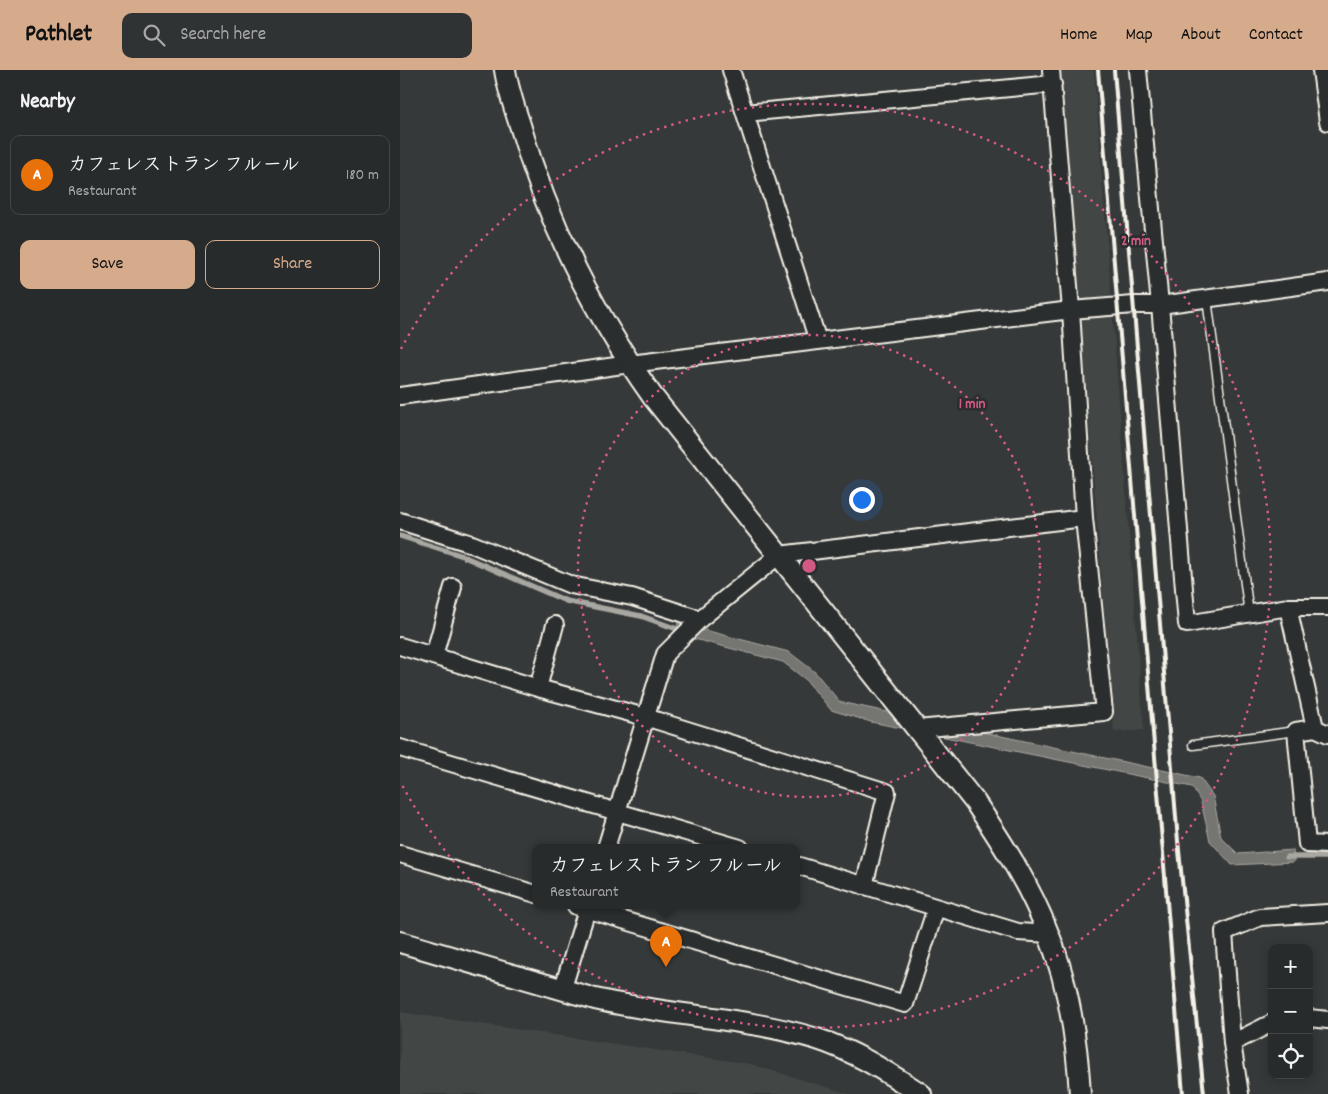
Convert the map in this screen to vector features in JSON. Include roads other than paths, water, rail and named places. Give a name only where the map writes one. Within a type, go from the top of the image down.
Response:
[{"type":"street","points":[[505,70],[526,146],[547,208],[602,321],[630,364],[975,802],[1004,846],[1048,934],[1075,1037],[1080,1094]]},
{"type":"street","points":[[731,70],[818,341]]},
{"type":"street","points":[[1138,70],[1187,624],[1288,607],[1328,607]]},
{"type":"street","points":[[1324,74],[1328,122]]},
{"type":"street","points":[[744,113],[1052,77],[1071,310],[1084,518],[1104,712],[917,729]]},
{"type":"street","points":[[400,396],[630,364],[1071,310],[1160,305],[1328,282]]},
{"type":"street","points":[[607,844],[665,654],[700,619],[779,555],[1084,518]]},
{"type":"street","points":[[400,521],[472,544],[571,585],[632,597],[700,619]]},
{"type":"street","points":[[434,656],[453,587]]},
{"type":"street","points":[[1288,607],[1322,731],[1296,731],[1307,844],[1328,845]]},
{"type":"street","points":[[538,688],[555,625]]},
{"type":"street","points":[[400,646],[538,688],[645,717],[887,792],[864,886]]},
{"type":"street","points":[[400,748],[618,810],[727,844]]},
{"type":"street","points":[[400,854],[532,893]]},
{"type":"street","points":[[800,866],[1018,932],[1048,934]]},
{"type":"street","points":[[591,909],[906,1004],[936,908]]},
{"type":"street","points":[[562,990],[583,909]]},
{"type":"street","points":[[1240,1094],[1232,1043],[1224,932],[1260,917],[1328,914]]},
{"type":"street","points":[[400,942],[562,990],[623,1005],[774,1028],[818,1040],[854,1053],[921,1094]]},
{"type":"street","points":[[1313,1018],[1328,1020]]},
{"type":"street","points":[[1232,1043],[1268,1025]]},
{"type":"lane","points":[[1207,298],[1249,614]]},
{"type":"lane","points":[[1193,746],[1296,731]]},
{"type":"waterway","points":[[400,536],[460,555],[566,601],[641,616],[677,629]]},
{"type":"waterway","points":[[1287,857],[1328,857]]},
{"type":"railway","points":[[1098,70],[1183,1094]]},
{"type":"railway","points":[[1114,70],[1178,841],[1204,1094]]},
{"type":"place","name":"カフェレストラン フルール","points":[[666,967]]}]
